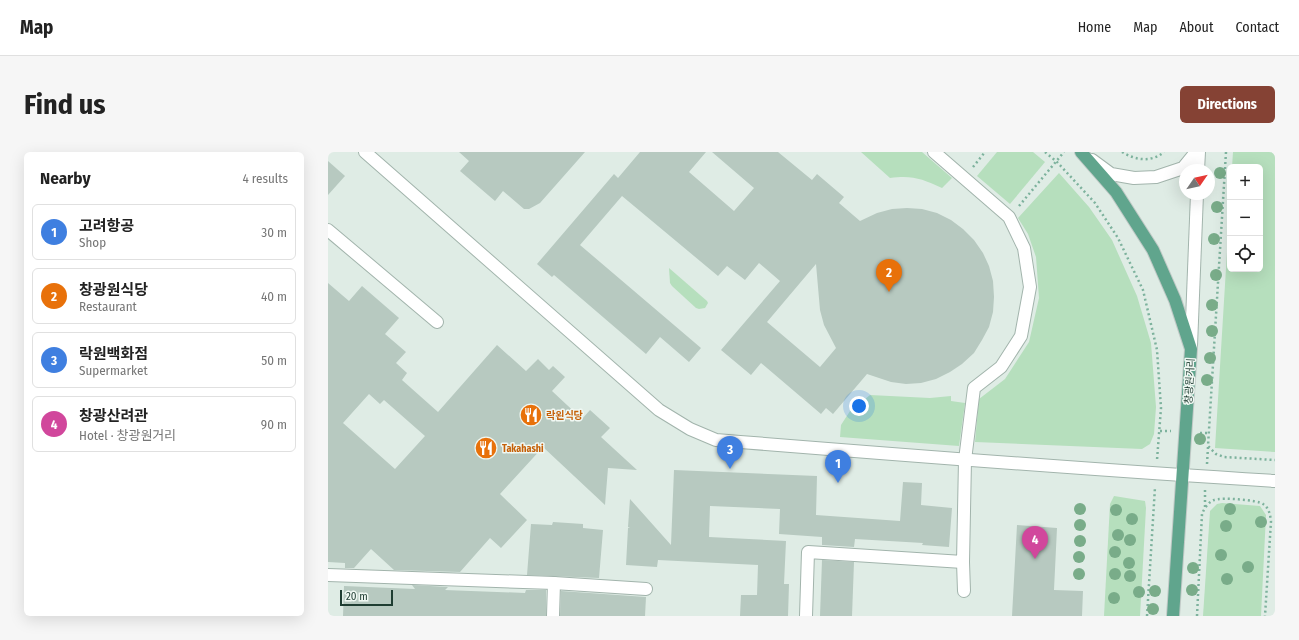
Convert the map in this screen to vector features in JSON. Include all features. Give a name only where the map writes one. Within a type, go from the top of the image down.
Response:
[{"type":"main road","name":"창광원거리","points":[[1082,153],[1116,192],[1153,250],[1175,300],[1190,349],[1173,616]]},
{"type":"street","points":[[365,152],[659,410],[690,429],[716,440],[1183,476],[1275,481]]},
{"type":"street","points":[[934,152],[1009,216],[1024,248],[1030,287],[1021,336],[1001,367],[974,388],[966,460],[963,562],[964,592]]},
{"type":"street","points":[[1082,153],[1111,174],[1134,178],[1156,177],[1184,168],[1198,152]]},
{"type":"street","points":[[1198,152],[1198,164]]},
{"type":"street","points":[[1190,349],[1197,200]]},
{"type":"street","points":[[328,230],[437,322]]},
{"type":"street","points":[[806,616],[808,552],[963,562]]},
{"type":"street","points":[[328,575],[554,583],[646,589]]},
{"type":"street","points":[[553,616],[554,583]]},
{"type":"path","points":[[964,177],[985,152]]},
{"type":"path","points":[[1044,152],[1057,162],[1095,203],[1114,232],[1143,290],[1157,350],[1161,408],[1147,616]]},
{"type":"path","points":[[1009,216],[1057,162],[1064,152]]},
{"type":"path","points":[[1122,152],[1136,159],[1148,159],[1164,152]]},
{"type":"path","points":[[1226,152],[1208,446],[1216,454],[1224,457],[1275,460]]},
{"type":"path","points":[[1197,616],[1202,514],[1210,503],[1214,500],[1222,499],[1256,501],[1263,504],[1270,513],[1271,521],[1265,616]]},
{"type":"green space","points":[[861,152],[922,152],[952,178],[942,188],[917,178],[890,178]]},
{"type":"green space","points":[[997,152],[1033,152],[1045,162],[1010,204],[977,176]]},
{"type":"green space","points":[[1233,152],[1275,152],[1275,452],[1215,448],[1227,252],[1227,272],[1263,272],[1263,164],[1232,164]]},
{"type":"green space","points":[[1059,173],[1089,207],[1112,240],[1137,296],[1151,343],[1156,407],[1154,434],[1150,444],[1142,449],[975,442],[979,399],[1005,379],[1029,342],[1039,298],[1036,257],[1028,234],[1018,218]]},
{"type":"green space","points":[[669,268],[707,301],[708,303],[705,308],[696,308],[672,286],[670,283]]},
{"type":"green space","points":[[870,395],[930,398],[951,396],[951,401],[965,403],[959,446],[840,437],[841,425],[852,408]]},
{"type":"green space","points":[[1114,496],[1145,501],[1146,508],[1140,616],[1104,616],[1110,504]]},
{"type":"green space","points":[[1222,503],[1260,506],[1266,515],[1261,616],[1203,616],[1210,511],[1217,504]]},
{"type":"building","points":[[459,152],[585,152],[540,203],[529,209],[524,209],[503,191],[495,201],[460,171],[469,161]]},
{"type":"building","points":[[640,152],[706,152],[689,172],[734,211],[754,188],[712,152],[778,152],[812,180],[817,174],[844,197],[839,203],[860,221],[877,213],[892,209],[922,209],[937,213],[951,220],[974,240],[983,253],[989,266],[993,281],[994,297],[993,312],[989,327],[974,353],[950,372],[936,379],[921,383],[906,384],[891,382],[867,374],[833,414],[826,408],[821,414],[761,363],[751,375],[721,350],[780,281],[759,263],[745,280],[727,266],[718,276],[622,196],[580,245],[701,348],[689,362],[660,337],[646,354],[554,275],[552,277],[537,264],[614,174],[618,178]],"holes":[[[816,264],[820,310],[824,325],[836,348],[820,367],[767,322]]]},
{"type":"building","points":[[328,161],[345,176],[328,195]]},
{"type":"building","points":[[328,283],[349,301],[362,286],[399,318],[385,334],[406,352],[396,363],[407,373],[402,380],[438,412],[497,345],[526,371],[538,359],[549,370],[553,366],[565,377],[552,391],[582,419],[590,410],[610,428],[601,437],[637,470],[608,468],[605,505],[543,447],[500,494],[527,520],[501,548],[490,538],[460,572],[394,570],[371,549],[354,568],[345,568],[345,563],[328,562]],"holes":[[[369,394],[380,404],[384,400],[425,436],[395,469],[343,423]]]},
{"type":"building","points":[[674,470],[817,476],[816,515],[900,521],[903,482],[922,483],[921,505],[952,508],[949,547],[922,545],[923,543],[855,539],[854,547],[822,545],[822,537],[779,534],[780,509],[710,506],[709,537],[786,541],[784,584],[789,584],[788,616],[740,616],[741,595],[757,595],[758,565],[658,560],[657,567],[626,565],[628,528],[630,528],[628,527],[630,499],[671,545]]},
{"type":"building","points":[[553,522],[583,524],[583,528],[603,530],[599,578],[527,575],[531,524],[552,525]]},
{"type":"building","points":[[1017,525],[1057,528],[1054,590],[1083,591],[1082,616],[1012,616]]},
{"type":"building","points":[[822,560],[854,562],[852,616],[820,616]]},
{"type":"building","points":[[412,585],[448,587],[445,590],[525,593],[526,590],[546,590],[546,616],[343,616],[344,586],[415,589]]},
{"type":"building","points":[[561,591],[646,597],[645,616],[560,616]]},
{"type":"place","name":"창광원식당","points":[[889,292]]},
{"type":"place","name":"락왼식당","points":[[531,415]]},
{"type":"place","name":"Takahashi","points":[[486,448]]},
{"type":"place","name":"락원백화점","points":[[730,469]]},
{"type":"place","name":"고려항공","points":[[838,483]]},
{"type":"place","name":"창광산려관","points":[[1035,559]]}]
